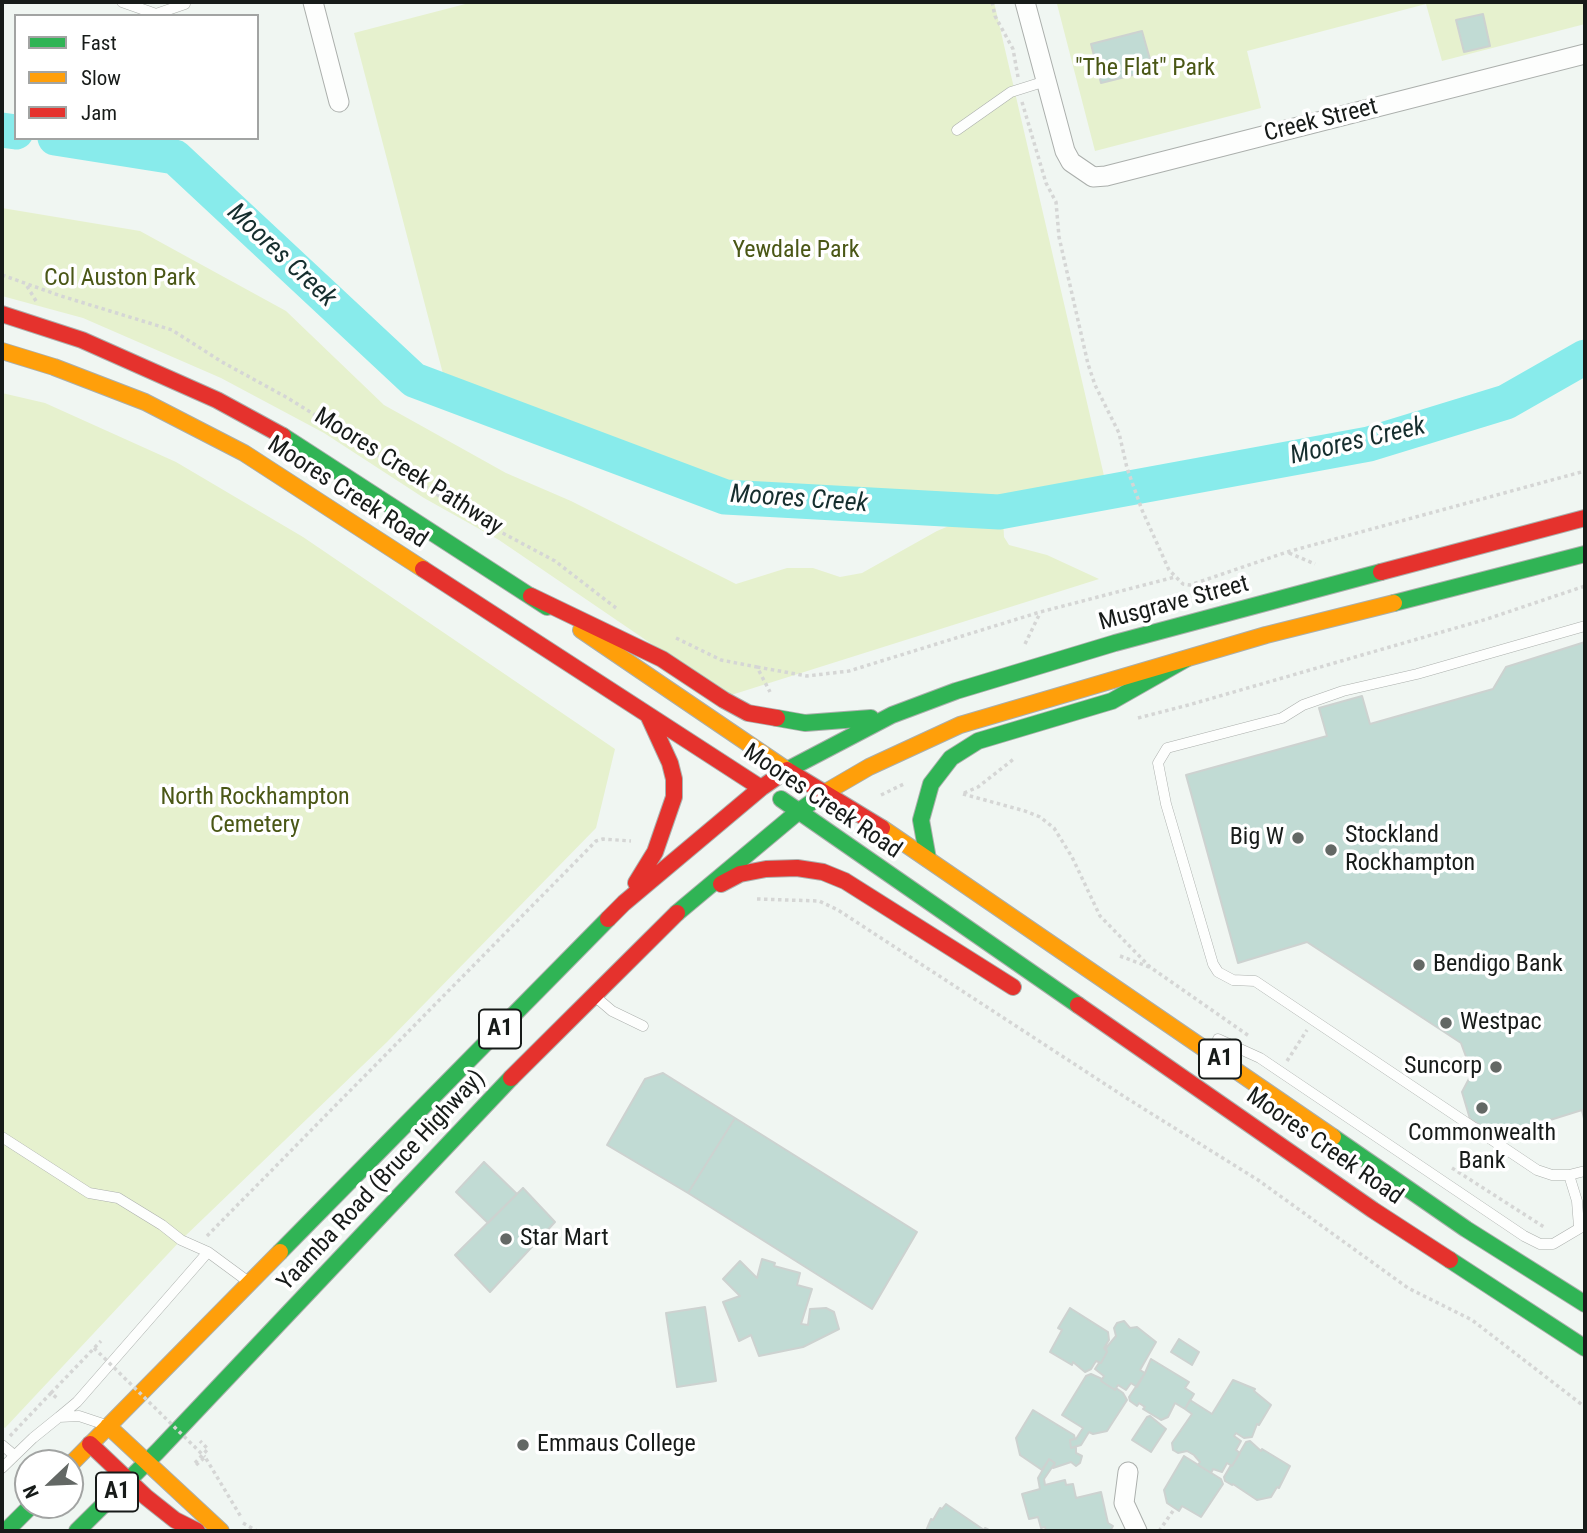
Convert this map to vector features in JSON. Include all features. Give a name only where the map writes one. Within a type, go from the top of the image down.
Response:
[{"type":"main road","name":"Moores Creek Road","points":[[2,314],[82,340],[217,400],[292,442],[531,596],[787,770],[928,859],[1466,1229],[1585,1304]]},
{"type":"main road","name":"Moores Creek Road","points":[[2,351],[54,367],[145,402],[244,453],[799,811],[1326,1177],[1585,1348]]},
{"type":"main road","name":"Musgrave Street","points":[[787,770],[892,715],[967,687],[1115,643],[1585,518]]},
{"type":"main road","points":[[826,793],[869,767],[960,725],[1266,635],[1585,554]]},
{"type":"main road","points":[[531,596],[662,659],[748,713],[805,723],[836,723],[892,715]]},
{"type":"main road","points":[[928,859],[921,820],[931,784],[951,758],[978,741],[1112,701],[1186,659]]},
{"type":"main road","points":[[624,903],[655,852],[674,797],[674,779],[670,763],[648,715]]},
{"type":"main road","name":"Yaamba Road (Bruce Highway)","points":[[84,1450],[624,903],[761,788],[787,770]]},
{"type":"main road","name":"Yaamba Road (Bruce Highway)","points":[[77,1531],[147,1462],[593,995],[693,897],[799,811],[826,793]]},
{"type":"main road","name":"A1","points":[[693,897],[740,874],[766,869],[797,868],[823,872],[856,888],[943,941],[1031,999]]},
{"type":"main road","name":"A1","points":[[1124,1057],[1326,1177]]},
{"type":"main road","points":[[108,1426],[221,1531]]},
{"type":"main road","points":[[90,1444],[128,1481],[175,1520],[197,1531]]},
{"type":"street","points":[[313,2],[339,102]]},
{"type":"street","points":[[1025,2],[1046,81]]},
{"type":"street","name":"Creek Street","points":[[1046,81],[1065,151],[1071,162],[1093,177],[1106,176],[1585,54]]},
{"type":"street","points":[[1128,1472],[1124,1503],[1137,1531]]},
{"type":"lane","points":[[122,2],[156,14],[185,4]]},
{"type":"lane","points":[[957,130],[1012,92],[1046,81]]},
{"type":"lane","points":[[1585,626],[1418,674],[1343,691],[1303,705],[1282,718],[1176,746],[1161,753],[1158,763],[1161,784],[1213,964],[1225,977],[1255,981],[1537,1170],[1552,1175],[1585,1171]]},
{"type":"lane","points":[[593,995],[612,1011],[643,1026]]},
{"type":"lane","points":[[1150,1010],[1199,1031]]},
{"type":"lane","points":[[1211,1037],[1261,1058],[1524,1236],[1540,1244],[1553,1244],[1582,1226],[1569,1175]]},
{"type":"lane","points":[[2,1137],[89,1193],[118,1198],[181,1240],[208,1252],[249,1282]]},
{"type":"lane","points":[[21,1449],[77,1402],[208,1252]]},
{"type":"lane","points":[[59,1417],[79,1416],[108,1426]]},
{"type":"lane","points":[[2,1445],[14,1455],[2,1468]]},
{"type":"path","points":[[992,2],[995,16],[1013,49],[1020,89],[1046,183],[1056,202],[1059,237],[1088,364],[1095,385],[1119,433],[1127,468],[1142,510],[1169,570],[1182,584],[1190,585],[1287,552],[1585,471]]},
{"type":"path","name":"Moores Creek Pathway","points":[[2,275],[172,330],[319,417],[465,513],[555,561],[621,612]]},
{"type":"path","points":[[668,634],[721,660],[807,676],[849,671],[1040,612],[1175,577]]},
{"type":"path","points":[[1128,721],[1192,705],[1487,619],[1585,586]]},
{"type":"path","points":[[757,667],[774,702]]},
{"type":"path","points":[[1017,757],[978,787],[963,794],[1024,811],[1040,817],[1054,828],[1100,916],[1150,967],[1258,1041]]},
{"type":"path","points":[[879,796],[914,779]]},
{"type":"path","points":[[195,1246],[596,841],[623,841]]},
{"type":"path","points":[[752,899],[819,901],[838,910],[1258,1181],[1408,1288],[1472,1320],[1585,1407]]},
{"type":"path","points":[[1278,1054],[1287,1061],[1313,1019]]},
{"type":"path","points":[[1450,1167],[1544,1227]]},
{"type":"path","points":[[2,1445],[101,1341],[103,1343],[90,1356],[95,1360],[104,1351]]},
{"type":"path","points":[[94,1348],[205,1457],[235,1507]]},
{"type":"path","points":[[51,1393],[58,1399]]},
{"type":"path","points":[[187,1451],[204,1431]]},
{"type":"path","points":[[197,1439],[208,1449],[196,1465],[205,1457]]},
{"type":"path","points":[[1159,1531],[1175,1508]]},
{"type":"path","points":[[236,1519],[257,1531]]},
{"type":"green space","name":"Yewdale Park","points":[[473,2],[994,2],[1108,493],[999,512],[725,497],[448,393],[354,33]]},
{"type":"green space","name":"\"The Flat\" Park","points":[[1585,2],[1585,24],[1442,61],[1426,4],[1247,51],[1261,108],[1095,151],[1057,4]]},
{"type":"green space","name":"Col Auston Park","points":[[2,208],[140,231],[286,311],[384,405],[506,473],[571,501],[736,584],[787,568],[813,568],[840,577],[862,573],[937,531],[963,520],[994,514],[1003,516],[1004,537],[1009,545],[1047,555],[1099,579],[728,696],[499,540],[424,498],[324,433],[221,378],[83,318],[2,296]]},
{"type":"green space","name":"North Rockhampton Cemetery","points":[[2,393],[45,403],[176,462],[303,537],[615,749],[596,828],[387,1042],[181,1240],[5,1428],[2,1426]]},
{"type":"building","points":[[1483,14],[1490,46],[1464,52],[1456,20]]},
{"type":"building","points":[[1142,31],[1153,70],[1101,83],[1091,44]]},
{"type":"building","points":[[1585,642],[1585,1123],[1582,1110],[1499,1136],[1470,1119],[1462,1092],[1472,1073],[1461,1043],[1307,942],[1238,963],[1186,775],[1327,736],[1319,708],[1362,696],[1370,724],[1493,689],[1506,667]]},
{"type":"building","points":[[663,1073],[735,1118],[688,1193],[607,1145],[645,1079]]},
{"type":"building","points":[[735,1118],[917,1232],[872,1309],[688,1193]]},
{"type":"building","points":[[484,1162],[517,1194],[488,1223],[456,1192]]},
{"type":"building","name":"Star Mart","points":[[523,1188],[555,1222],[490,1292],[455,1255]]},
{"type":"building","points":[[762,1259],[775,1263],[774,1266],[800,1273],[797,1285],[812,1289],[801,1324],[808,1325],[810,1309],[826,1308],[834,1312],[839,1329],[803,1347],[759,1356],[751,1335],[739,1341],[723,1302],[740,1296],[723,1279],[740,1261],[757,1278]]},
{"type":"building","points":[[705,1307],[716,1381],[677,1387],[666,1313]]},
{"type":"building","points":[[1070,1308],[1108,1332],[1109,1340],[1104,1348],[1107,1352],[1101,1363],[1096,1361],[1091,1369],[1085,1372],[1073,1362],[1072,1365],[1050,1352],[1062,1330],[1058,1328]]},
{"type":"building","points":[[1124,1321],[1130,1328],[1137,1327],[1156,1342],[1140,1370],[1145,1373],[1137,1387],[1131,1383],[1126,1390],[1118,1385],[1115,1390],[1101,1381],[1104,1376],[1095,1369],[1116,1336],[1114,1328],[1117,1323]]},
{"type":"building","points":[[1179,1339],[1199,1352],[1192,1365],[1171,1352]]},
{"type":"building","points":[[1151,1359],[1189,1382],[1185,1388],[1194,1394],[1185,1409],[1175,1403],[1168,1417],[1161,1420],[1143,1409],[1145,1407],[1139,1403],[1137,1406],[1130,1401],[1129,1397]]},
{"type":"building","points":[[1091,1374],[1123,1393],[1127,1400],[1107,1431],[1093,1434],[1089,1432],[1081,1445],[1071,1448],[1070,1440],[1076,1439],[1083,1428],[1062,1415],[1086,1376]]},
{"type":"building","points":[[1233,1380],[1255,1389],[1254,1391],[1271,1405],[1259,1425],[1257,1424],[1252,1437],[1244,1438],[1236,1433],[1234,1436],[1241,1441],[1236,1450],[1240,1453],[1232,1466],[1227,1463],[1222,1472],[1213,1469],[1211,1473],[1198,1465],[1200,1462],[1194,1455],[1187,1451],[1178,1453],[1173,1450],[1172,1443],[1192,1414],[1185,1409],[1190,1400],[1212,1414]]},
{"type":"building","points":[[1033,1410],[1074,1435],[1075,1439],[1070,1440],[1071,1448],[1076,1447],[1076,1453],[1082,1456],[1080,1463],[1076,1466],[1071,1462],[1053,1468],[1055,1463],[1049,1459],[1042,1470],[1020,1455],[1016,1438]]},
{"type":"building","points":[[1150,1416],[1166,1429],[1151,1452],[1132,1440]]},
{"type":"building","points":[[1250,1441],[1261,1451],[1262,1449],[1290,1466],[1279,1488],[1277,1487],[1271,1497],[1257,1500],[1225,1481],[1224,1477],[1231,1465],[1246,1442]]},
{"type":"building","points":[[1184,1456],[1221,1479],[1223,1484],[1201,1517],[1182,1506],[1179,1511],[1167,1503],[1164,1490]]},
{"type":"building","points":[[1049,1459],[1055,1463],[1044,1479],[1045,1485],[1065,1480],[1066,1485],[1073,1484],[1076,1498],[1101,1492],[1108,1523],[1113,1526],[1110,1531],[1046,1531],[1045,1527],[1041,1528],[1038,1517],[1029,1519],[1022,1494],[1040,1489],[1038,1478]]},
{"type":"building","points":[[946,1504],[984,1530],[985,1528],[991,1531],[926,1531],[931,1519],[933,1520],[940,1508]]},
{"type":"waterway","name":"Moores Creek","points":[[2,130],[14,132]]},
{"type":"waterway","name":"Moores Creek","points":[[68,140],[175,157],[414,380],[725,497],[999,512],[1369,444],[1506,402],[1585,357]]},
{"type":"traffic: fast","points":[[283,436],[547,607]]},
{"type":"traffic: fast","points":[[1394,603],[1585,554]]},
{"type":"traffic: fast","points":[[787,770],[892,715],[956,691],[1115,643],[1381,572]]},
{"type":"traffic: fast","points":[[928,859],[921,820],[931,784],[951,758],[978,741],[1112,701],[1186,659]]},
{"type":"traffic: fast","points":[[777,718],[805,723],[871,718]]},
{"type":"traffic: fast","points":[[677,913],[799,811],[826,792]]},
{"type":"traffic: fast","points":[[781,799],[1078,1005]]},
{"type":"traffic: fast","points":[[280,1252],[608,919]]},
{"type":"traffic: fast","points":[[77,1531],[157,1452],[511,1078]]},
{"type":"traffic: fast","points":[[1333,1137],[1466,1229],[1585,1304]]},
{"type":"traffic: fast","points":[[1450,1260],[1585,1348]]},
{"type":"traffic: fast","points":[[6,1531],[18,1519]]},
{"type":"traffic: slow","points":[[2,351],[54,367],[145,402],[244,453],[423,569]]},
{"type":"traffic: slow","points":[[826,792],[869,767],[960,725],[1266,635],[1394,603]]},
{"type":"traffic: slow","points":[[581,630],[787,770]]},
{"type":"traffic: slow","points":[[882,828],[1333,1137]]},
{"type":"traffic: slow","points":[[84,1451],[280,1252]]},
{"type":"traffic: slow","points":[[108,1426],[221,1531]]},
{"type":"traffic: jam","points":[[2,314],[82,340],[217,400],[283,436]]},
{"type":"traffic: jam","points":[[1381,572],[1585,518]]},
{"type":"traffic: jam","points":[[423,569],[761,788]]},
{"type":"traffic: jam","points":[[531,596],[662,659],[748,713],[777,718]]},
{"type":"traffic: jam","points":[[636,883],[655,852],[674,797],[674,779],[670,763],[648,715]]},
{"type":"traffic: jam","points":[[608,919],[761,788],[787,770],[882,828]]},
{"type":"traffic: jam","points":[[721,884],[740,874],[766,869],[797,868],[823,872],[845,881],[1013,987]]},
{"type":"traffic: jam","points":[[511,1078],[677,913]]},
{"type":"traffic: jam","points":[[1078,1005],[1373,1210],[1450,1260]]},
{"type":"traffic: jam","points":[[90,1444],[146,1497],[175,1520],[197,1531]]},
{"type":"place","name":"Big W","points":[[1298,838]]},
{"type":"place","name":"Stockland Rockhampton","points":[[1331,850]]},
{"type":"place","name":"Bendigo Bank","points":[[1419,965]]},
{"type":"place","name":"Westpac","points":[[1446,1023]]},
{"type":"place","name":"Suncorp","points":[[1496,1067]]},
{"type":"place","name":"Commonwealth Bank","points":[[1482,1108]]},
{"type":"place","name":"Star Mart","points":[[506,1239]]},
{"type":"place","name":"Emmaus College","points":[[523,1445]]}]
